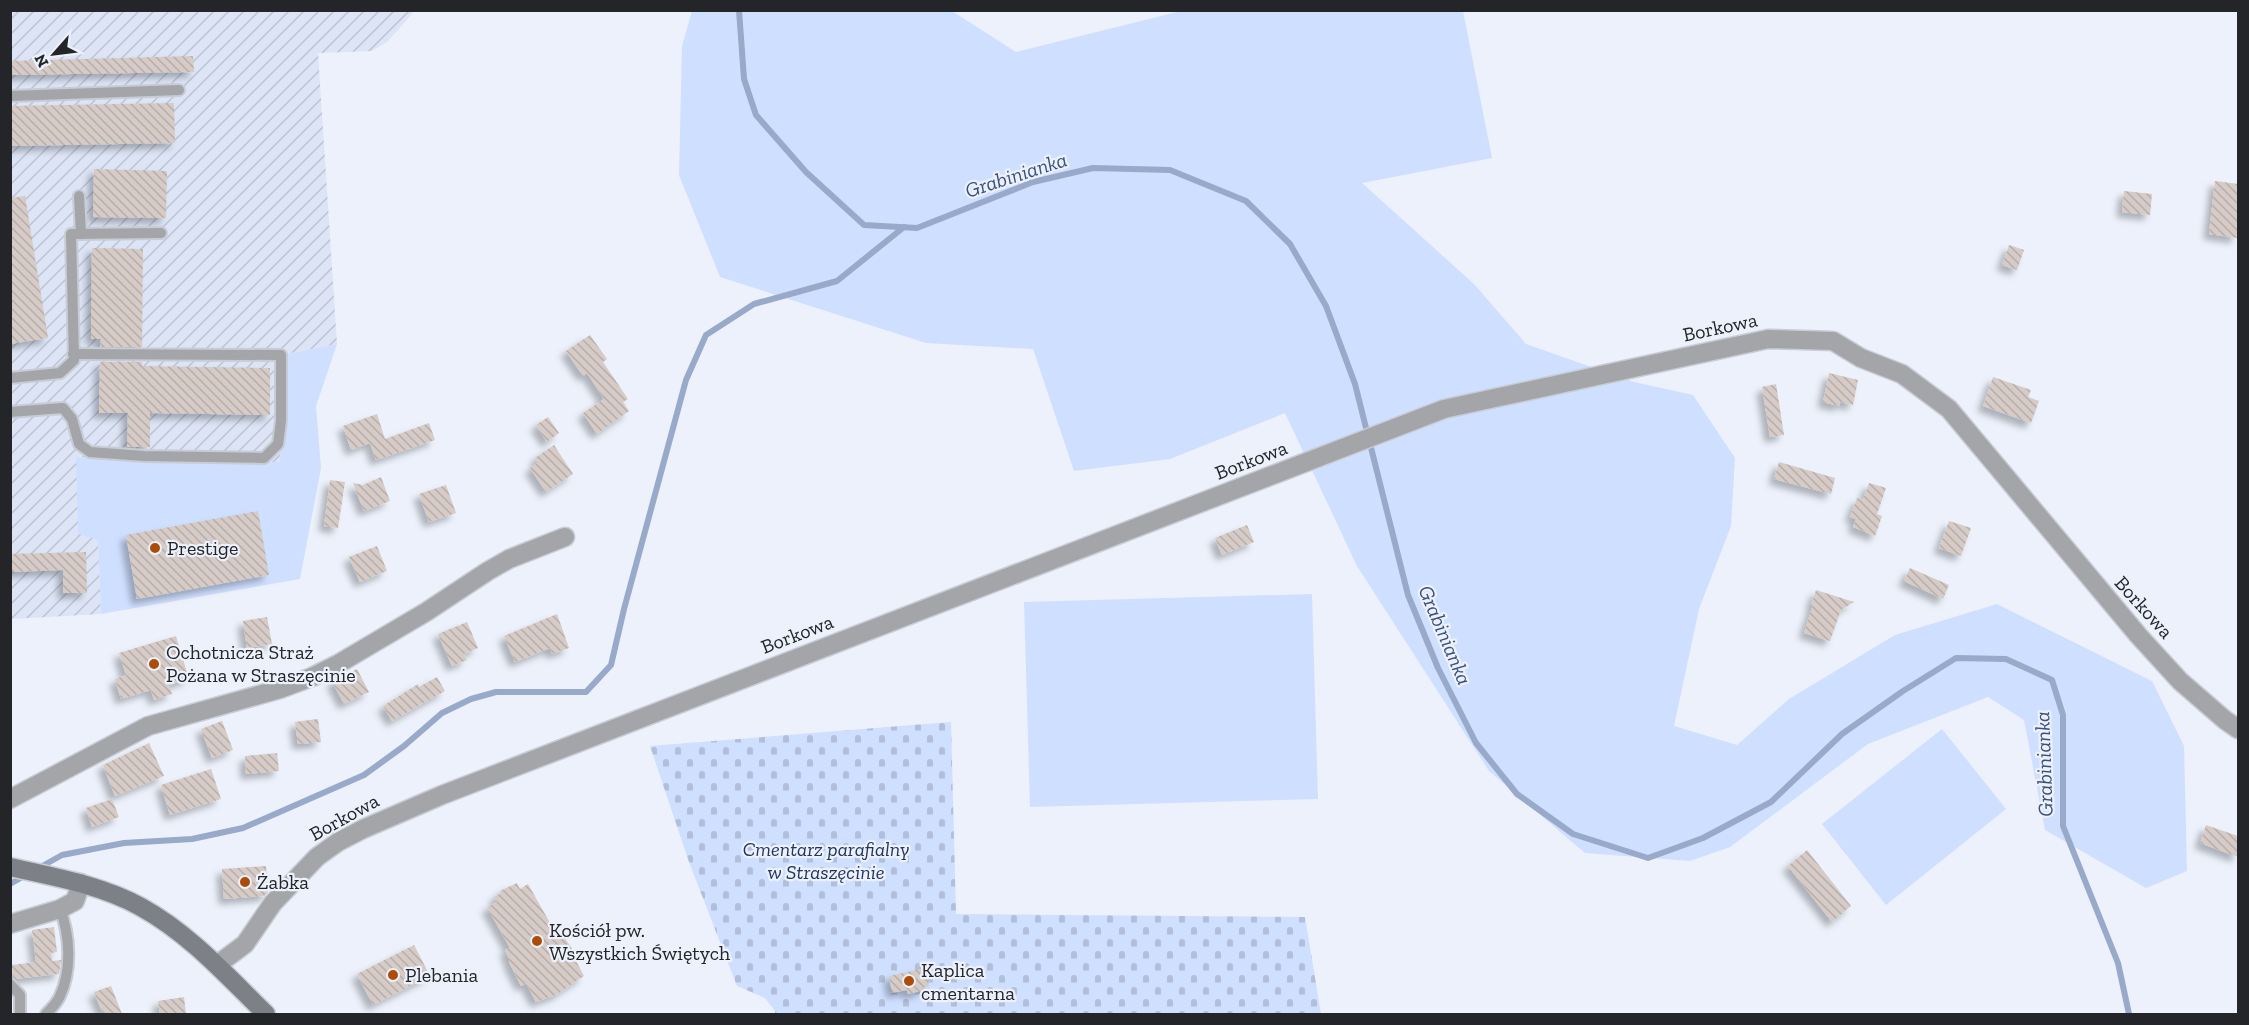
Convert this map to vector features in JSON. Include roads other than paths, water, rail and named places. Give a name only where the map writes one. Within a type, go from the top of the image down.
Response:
[{"type":"street","name":"Borkowa","points":[[217,964],[245,944],[273,903],[316,857],[363,829],[512,767],[1444,409],[1768,339],[1833,341],[1861,358],[1902,374],[1949,409],[2099,591],[2145,643],[2180,681],[2238,729]]},
{"type":"street","points":[[10,799],[148,726],[280,689],[312,677],[426,612],[480,575],[509,560],[565,537]]},
{"type":"street","points":[[10,867],[81,883],[146,910],[184,936],[217,964],[254,1007],[266,1014]]},
{"type":"street","points":[[10,924],[60,909],[75,901],[81,883]]},
{"type":"lane","points":[[10,96],[179,90]]},
{"type":"lane","points":[[79,195],[81,234]]},
{"type":"lane","points":[[10,378],[60,373],[74,360],[71,234],[160,233]]},
{"type":"lane","points":[[10,412],[63,408],[72,419],[79,444],[90,452],[144,456],[264,458],[278,444],[282,421],[281,355],[73,354]]},
{"type":"lane","points":[[46,1014],[60,998],[68,974],[67,926],[60,909]]},
{"type":"lane","points":[[10,984],[20,995],[20,1014]]},
{"type":"waterway","name":"Grabinianka","points":[[739,10],[744,79],[756,115],[806,172],[864,225],[917,228],[1033,182],[1093,168],[1170,170],[1246,201],[1290,244],[1326,306],[1355,384],[1408,595],[1438,668],[1476,743],[1517,794],[1573,834],[1648,858],[1703,838],[1771,802],[1842,734],[1903,691],[1956,658],[2006,659],[2052,680],[2063,715],[2063,826],[2118,963],[2129,1014]]},
{"type":"waterway","points":[[37,869],[62,855],[124,843],[192,839],[243,828],[364,775],[404,746],[442,713],[471,699],[496,692],[586,692],[611,665],[686,380],[706,335],[754,304],[837,281],[904,227]]},
{"type":"waterway","points":[[10,884],[26,875]]},
{"type":"place","name":"Prestige","points":[[155,548]]},
{"type":"place","name":"Ochotnicza Straż Pożana w Straszęcinie","points":[[154,664]]},
{"type":"place","name":"Żabka","points":[[245,882]]},
{"type":"place","name":"Kościół pw. Wszystkich Świętych","points":[[537,941]]},
{"type":"place","name":"Plebania","points":[[393,975]]},
{"type":"place","name":"Kaplica cmentarna","points":[[909,981]]},
{"type":"park label","name":"Cmentarz parafialny w Straszęcinie","points":[[826,860]]}]
